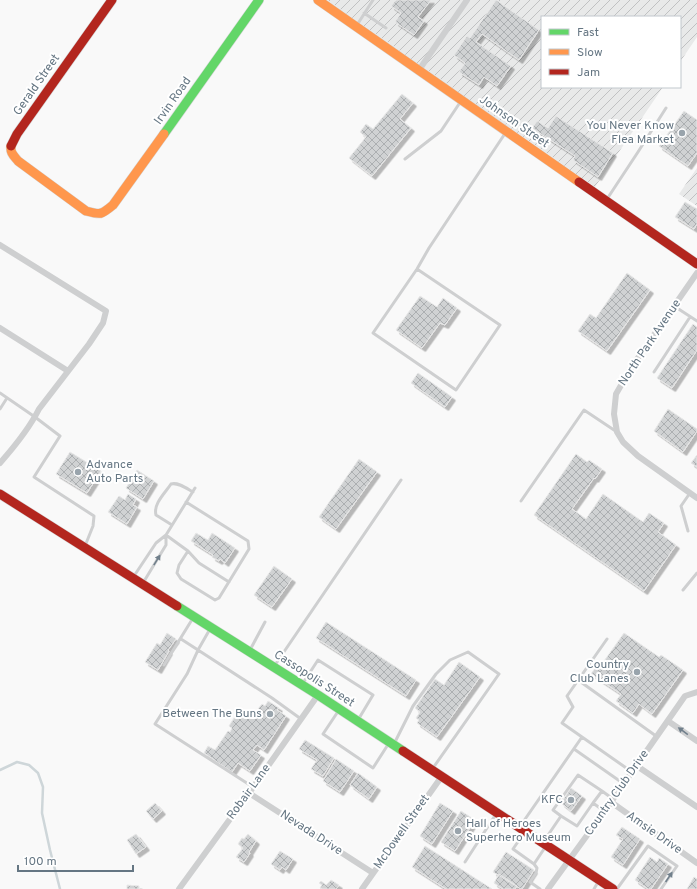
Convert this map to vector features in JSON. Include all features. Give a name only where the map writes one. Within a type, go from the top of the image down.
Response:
[{"type":"street","name":"Gerald Street","points":[[103,213],[93,213],[80,207],[18,161],[11,151],[12,142],[17,134],[112,0]]},
{"type":"street","name":"Irvin Road","points":[[103,213],[116,201],[259,0]]},
{"type":"street","name":"Johnson Street","points":[[318,0],[697,264]]},
{"type":"street","points":[[419,70],[468,0]]},
{"type":"street","points":[[0,245],[106,311],[102,323],[89,344],[39,409],[15,445],[0,463]]},
{"type":"street","name":"North Park Avenue","points":[[697,273],[631,368],[616,394],[614,414],[617,432],[623,442],[638,456],[697,498]]},
{"type":"street","points":[[0,328],[68,371]]},
{"type":"street","name":"Cassopolis Street","points":[[0,494],[302,684],[613,889]]},
{"type":"street","name":"Country Club Drive","points":[[548,889],[637,766],[685,696],[697,692]]},
{"type":"street","name":"Robair Lane","points":[[179,889],[318,695]]},
{"type":"street","points":[[668,721],[697,742]]},
{"type":"street","points":[[637,766],[697,807]]},
{"type":"street","name":"McDowell Street","points":[[362,889],[442,776]]},
{"type":"street","name":"Nevada Drive","points":[[251,790],[373,874]]},
{"type":"street","name":"Amsie Drive","points":[[612,800],[697,863]]},
{"type":"lane","points":[[356,26],[373,0]]},
{"type":"lane","points":[[364,13],[386,28]]},
{"type":"lane","points":[[405,159],[441,131],[462,100]]},
{"type":"lane","points":[[606,200],[666,108]]},
{"type":"lane","points":[[417,269],[500,325],[456,390],[373,333],[417,269],[429,248],[507,131]]},
{"type":"lane","points":[[674,306],[697,321]]},
{"type":"lane","points":[[654,372],[690,317]]},
{"type":"lane","points":[[0,393],[60,436],[34,476],[94,516],[93,526],[84,547]]},
{"type":"lane","points":[[0,409],[7,398]]},
{"type":"lane","points":[[522,501],[584,410],[617,432]]},
{"type":"lane","points":[[274,667],[401,480]]},
{"type":"lane","points":[[172,525],[156,515],[155,507],[171,484],[179,484],[193,492]]},
{"type":"lane","points":[[133,578],[156,543],[166,535],[195,488]]},
{"type":"lane","points":[[688,531],[681,506],[690,493]]},
{"type":"lane","points":[[186,502],[248,541],[250,549],[219,598],[215,600],[181,579],[177,573],[188,551]]},
{"type":"lane","points":[[166,535],[188,551],[199,563],[229,582]]},
{"type":"lane","points":[[142,584],[166,545],[166,535]]},
{"type":"lane","points":[[683,590],[697,573]]},
{"type":"lane","points":[[164,665],[194,617]]},
{"type":"lane","points":[[250,652],[265,622]]},
{"type":"lane","points":[[211,627],[198,650],[194,662],[155,724],[251,790]]},
{"type":"lane","points":[[181,639],[272,698],[301,719]]},
{"type":"lane","points":[[607,639],[567,696],[573,707],[562,723],[632,772]]},
{"type":"lane","points":[[340,709],[323,734],[373,768],[392,743],[413,706],[436,674],[450,660],[468,652],[499,674],[432,770]]},
{"type":"lane","points":[[302,684],[318,660],[367,691],[373,695],[357,720]]},
{"type":"lane","points":[[578,680],[656,737]]},
{"type":"lane","points":[[540,889],[530,882],[536,873],[537,868],[534,864],[513,849],[522,829],[582,737]]},
{"type":"lane","points":[[574,749],[624,784]]},
{"type":"lane","points":[[602,791],[577,826],[553,810],[578,775],[602,791],[612,800]]},
{"type":"lane","points":[[593,803],[604,812]]},
{"type":"lane","points":[[465,862],[497,812]]},
{"type":"lane","points":[[534,864],[561,816]]},
{"type":"lane","points":[[617,889],[648,846],[677,866],[661,889]]},
{"type":"lane","points":[[594,889],[600,880]]},
{"type":"shaded area","points":[[327,0],[697,0],[697,37],[681,61],[681,16],[541,16],[541,88],[662,88],[595,187]]},
{"type":"shaded area","points":[[697,168],[697,206],[679,194]]},
{"type":"building","points":[[396,0],[431,0],[418,17],[424,21],[414,35],[395,22],[401,13],[391,6]]},
{"type":"building","points":[[496,0],[539,30],[519,60],[482,34],[476,42],[511,66],[497,86],[484,77],[479,85],[459,72],[465,63],[454,55],[467,36],[470,38]]},
{"type":"building","points":[[402,94],[413,103],[400,119],[411,128],[372,176],[349,158],[366,137],[360,132],[366,124],[373,129]]},
{"type":"building","name":"You Never Know Flea Market","points":[[684,111],[697,120],[697,153],[688,166],[659,146]]},
{"type":"building","points":[[556,116],[613,153],[598,177],[573,160],[575,156],[532,128],[537,121],[548,128]]},
{"type":"building","points":[[685,202],[697,209],[697,224],[694,229],[675,217]]},
{"type":"building","points":[[627,273],[650,290],[607,351],[578,331],[590,314],[596,318]]},
{"type":"building","points":[[420,296],[437,307],[443,298],[457,308],[445,325],[440,323],[422,348],[396,330]]},
{"type":"building","points":[[693,324],[697,327],[697,350],[672,388],[657,378]]},
{"type":"building","points":[[418,373],[452,397],[445,407],[411,383]]},
{"type":"building","points":[[668,409],[697,429],[683,452],[654,431]]},
{"type":"building","name":"Advance Auto Parts","points":[[70,452],[101,471],[87,493],[56,474]]},
{"type":"building","points":[[576,454],[587,462],[589,460],[602,469],[572,509],[586,519],[603,494],[643,522],[649,513],[664,523],[658,532],[676,545],[644,591],[534,515]]},
{"type":"building","points":[[697,455],[697,467],[691,463]]},
{"type":"building","points":[[359,459],[377,472],[336,529],[319,517]]},
{"type":"building","points":[[137,470],[154,481],[143,499],[126,488]]},
{"type":"building","points":[[128,494],[136,499],[133,505],[137,507],[127,524],[108,512],[119,496],[125,500]]},
{"type":"building","points":[[196,533],[208,540],[212,533],[235,548],[225,563],[220,559],[219,561],[212,557],[213,555],[191,541]]},
{"type":"building","points":[[274,566],[292,579],[272,607],[254,595]]},
{"type":"building","points":[[326,622],[416,680],[406,696],[316,638]]},
{"type":"building","points":[[167,633],[176,639],[168,650],[169,651],[158,670],[145,662],[157,643],[160,645]]},
{"type":"building","name":"Country Club Lanes","points":[[624,633],[659,657],[661,655],[683,670],[652,714],[639,704],[633,713],[616,701],[621,694],[591,674],[599,663],[602,664]]},
{"type":"building","points":[[459,662],[480,677],[437,737],[417,723],[419,720],[416,718],[420,712],[415,708],[435,679],[444,685]]},
{"type":"building","points":[[268,701],[279,708],[277,710],[286,716],[264,750],[257,745],[253,750],[261,755],[250,771],[238,763],[232,772],[204,753],[208,746],[215,750],[228,731],[230,732],[232,728],[229,726],[239,710],[249,716],[252,712],[258,716],[261,711],[258,709],[262,704],[265,706]]},
{"type":"building","points":[[305,740],[334,758],[323,776],[311,769],[317,760],[299,749]]},
{"type":"building","points":[[336,759],[354,771],[340,792],[323,781]]},
{"type":"building","points":[[358,773],[377,787],[369,799],[350,785]]},
{"type":"building","points":[[571,788],[582,796],[571,811],[561,803]]},
{"type":"building","points":[[155,803],[162,811],[153,819],[146,811]]},
{"type":"building","points":[[440,803],[453,811],[432,844],[420,836]]},
{"type":"building","name":"Hall of Heroes Superhero Museum","points":[[461,811],[475,820],[455,851],[441,842]]},
{"type":"building","points":[[622,827],[640,839],[623,865],[611,857],[623,839],[616,835]]},
{"type":"building","points":[[136,834],[146,847],[136,854],[127,840]]},
{"type":"building","points":[[248,834],[256,841],[244,862],[236,857],[243,848],[238,844],[242,838],[244,839]]},
{"type":"building","points":[[425,846],[492,889],[446,889],[412,867]]},
{"type":"building","points":[[280,851],[293,859],[286,870],[282,867],[280,870],[271,864]]},
{"type":"building","points":[[506,852],[534,870],[522,889],[493,872]]},
{"type":"building","points":[[650,857],[657,862],[659,858],[668,864],[651,889],[648,889],[635,880]]},
{"type":"building","points":[[499,874],[517,886],[515,889],[503,889],[494,883]]},
{"type":"building","points":[[694,877],[697,879],[697,889],[687,889]]},
{"type":"building","points":[[331,880],[339,885],[336,889],[320,888],[322,885],[319,883],[321,881],[326,885]]},
{"type":"building","points":[[127,885],[139,886],[139,889],[127,889]]},
{"type":"waterway","points":[[0,770],[17,762],[29,765],[38,773],[43,787],[42,813],[60,889]]},
{"type":"traffic: fast","points":[[164,134],[259,0]]},
{"type":"traffic: fast","points":[[177,606],[318,695],[403,751]]},
{"type":"traffic: slow","points":[[318,0],[579,182]]},
{"type":"traffic: slow","points":[[11,146],[12,153],[18,161],[86,211],[101,213],[113,205],[164,134]]},
{"type":"traffic: jam","points":[[11,146],[17,134],[112,0]]},
{"type":"traffic: jam","points":[[579,182],[697,264]]},
{"type":"traffic: jam","points":[[0,494],[177,606]]},
{"type":"traffic: jam","points":[[403,751],[613,889]]},
{"type":"place","name":"You Never Know Flea Market","points":[[682,133]]},
{"type":"place","name":"Advance Auto Parts","points":[[78,472]]},
{"type":"place","name":"Country Club Lanes","points":[[637,672]]},
{"type":"place","name":"Between The Buns","points":[[270,714]]},
{"type":"place","name":"KFC","points":[[571,800]]},
{"type":"place","name":"Hall of Heroes Superhero Museum","points":[[458,831]]}]
